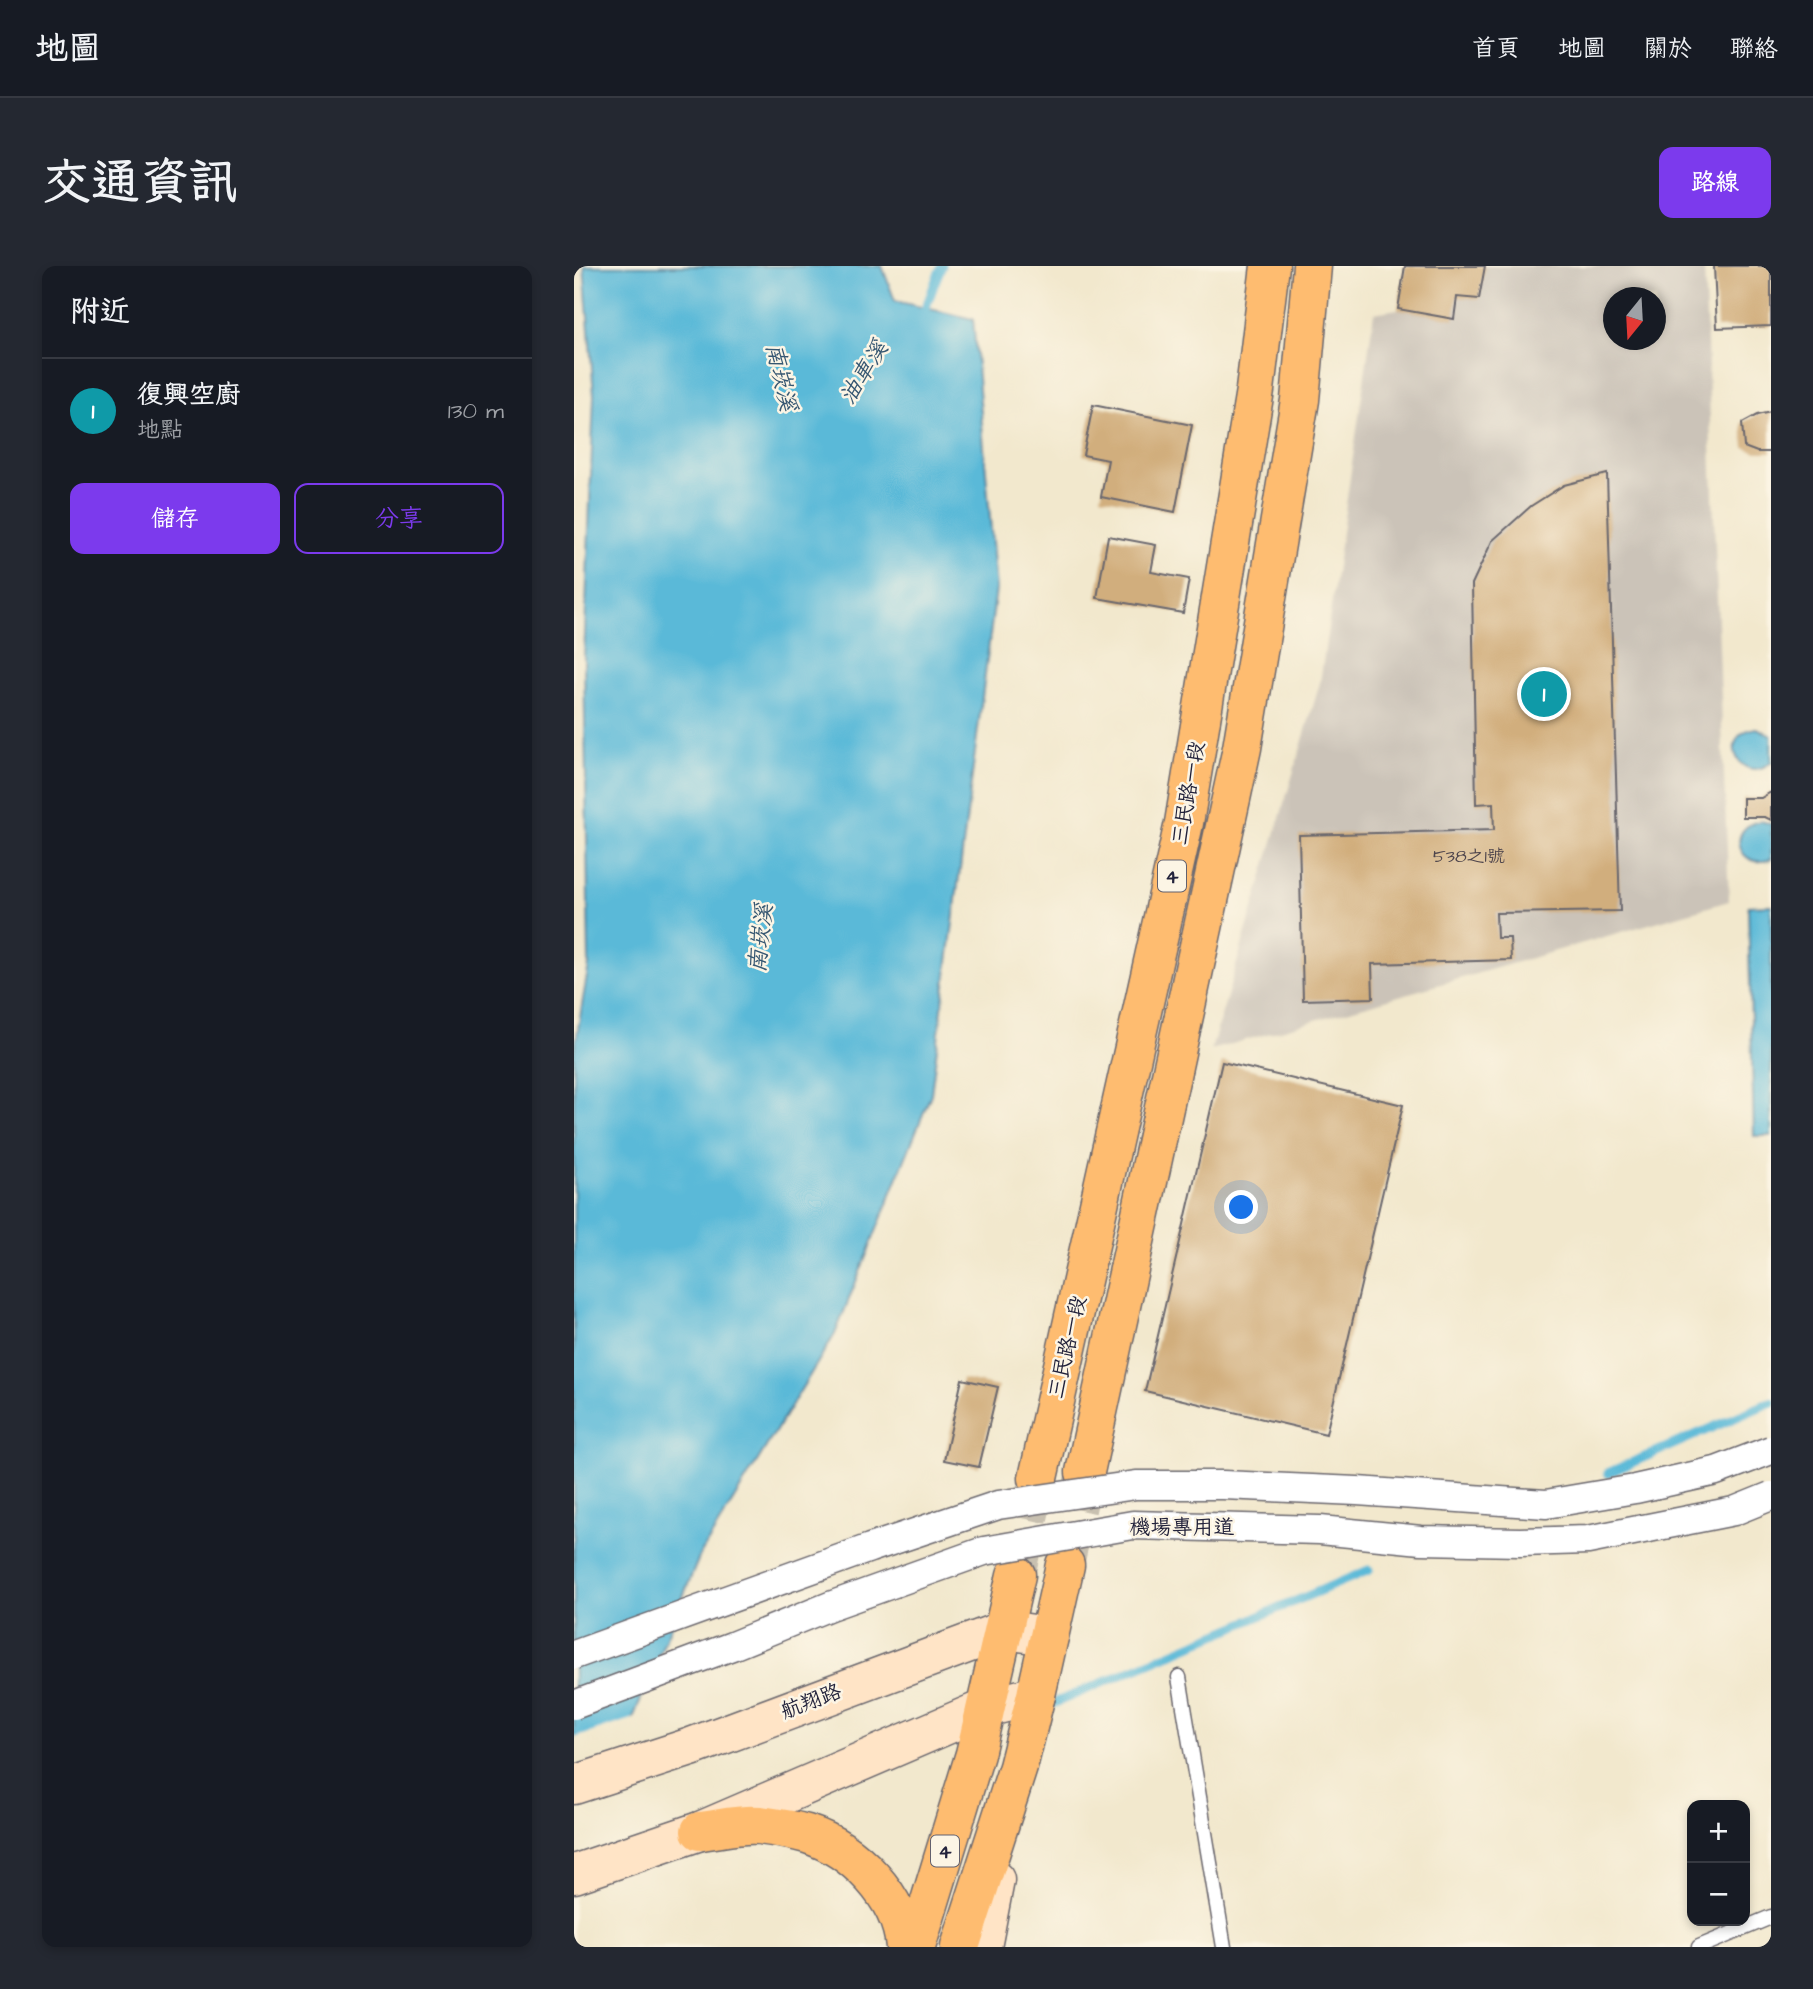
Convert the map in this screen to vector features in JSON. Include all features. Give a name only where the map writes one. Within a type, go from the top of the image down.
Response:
[{"type":"main road","name":"三民路一段","points":[[1038,1478],[1184,823],[1255,390],[1270,266]]},
{"type":"main road","name":"三民路一段","points":[[1085,1472],[1242,748],[1300,400],[1312,266]]},
{"type":"main road","name":"4","points":[[960,1947],[1018,1767],[1065,1565]]},
{"type":"main road","name":"4","points":[[916,1947],[975,1755],[1016,1575]]},
{"type":"main road","points":[[700,1831],[757,1825],[808,1834],[849,1855],[882,1890],[903,1929],[905,1947]]},
{"type":"street","name":"機場專用道","points":[[574,1656],[870,1548],[998,1505],[1136,1485],[1223,1485],[1357,1491],[1546,1504],[1635,1489],[1716,1471],[1771,1450]]},
{"type":"street","name":"機場專用道","points":[[574,1705],[830,1606],[984,1551],[1133,1525],[1320,1530],[1421,1540],[1588,1540],[1734,1511],[1771,1496]]},
{"type":"street","name":"航翔路","points":[[574,1786],[691,1747],[1004,1630],[1049,1636]]},
{"type":"street","points":[[574,1874],[700,1831],[986,1708],[1036,1695]]},
{"type":"street","points":[[982,1947],[1018,1767]]},
{"type":"lane","points":[[1180,1677],[1224,1947]]},
{"type":"lane","points":[[1699,1947],[1771,1917]]},
{"type":"shaded area","points":[[1405,266],[1704,266],[1729,901],[1211,1050],[1320,683],[1374,313],[1398,309]]},
{"type":"water","name":"南崁溪","points":[[584,266],[882,266],[895,301],[973,319],[996,589],[931,1094],[835,1334],[700,1555],[574,1862],[574,1052],[589,964],[584,659],[594,395]]},
{"type":"water","points":[[1757,728],[1771,735],[1771,762],[1760,768],[1750,768],[1742,764],[1735,748],[1737,739],[1744,732]]},
{"type":"water","points":[[1761,821],[1771,824],[1771,859],[1760,861],[1750,859],[1744,854],[1740,839],[1743,831],[1750,825]]},
{"type":"water","points":[[1771,905],[1771,1136],[1754,1136],[1748,906]]},
{"type":"pier","points":[[638,1717],[578,1863],[574,1866],[574,1738]]},
{"type":"building","points":[[1405,266],[1485,266],[1479,299],[1457,297],[1454,319],[1398,309]]},
{"type":"building","points":[[1714,266],[1771,266],[1771,326],[1717,328]]},
{"type":"building","points":[[1093,405],[1192,425],[1175,512],[1101,497],[1108,460],[1083,455]]},
{"type":"building","points":[[1771,412],[1771,452],[1757,452],[1744,447],[1742,423],[1757,415]]},
{"type":"building","points":[[1607,474],[1620,911],[1496,913],[1497,938],[1510,938],[1511,960],[1372,964],[1373,998],[1303,1000],[1299,835],[1494,830],[1493,803],[1476,804],[1472,584],[1492,541],[1531,506],[1564,485]]},
{"type":"building","points":[[1108,536],[1156,545],[1151,572],[1189,579],[1183,613],[1097,598]]},
{"type":"building","points":[[1771,792],[1771,820],[1765,817],[1743,817],[1743,798],[1761,798]]},
{"type":"building","points":[[1222,1062],[1403,1105],[1326,1434],[1145,1391]]},
{"type":"building","points":[[962,1379],[998,1387],[979,1467],[944,1460]]},
{"type":"waterway","name":"油車溪","points":[[920,319],[942,266]]},
{"type":"waterway","points":[[1608,1473],[1771,1402]]},
{"type":"waterway","points":[[1045,1707],[1369,1570]]},
{"type":"tunnel","points":[[1065,1565],[1085,1472]]},
{"type":"tunnel","points":[[1016,1575],[1038,1478]]},
{"type":"place","name":"復興空廚","points":[[1544,694]]}]
